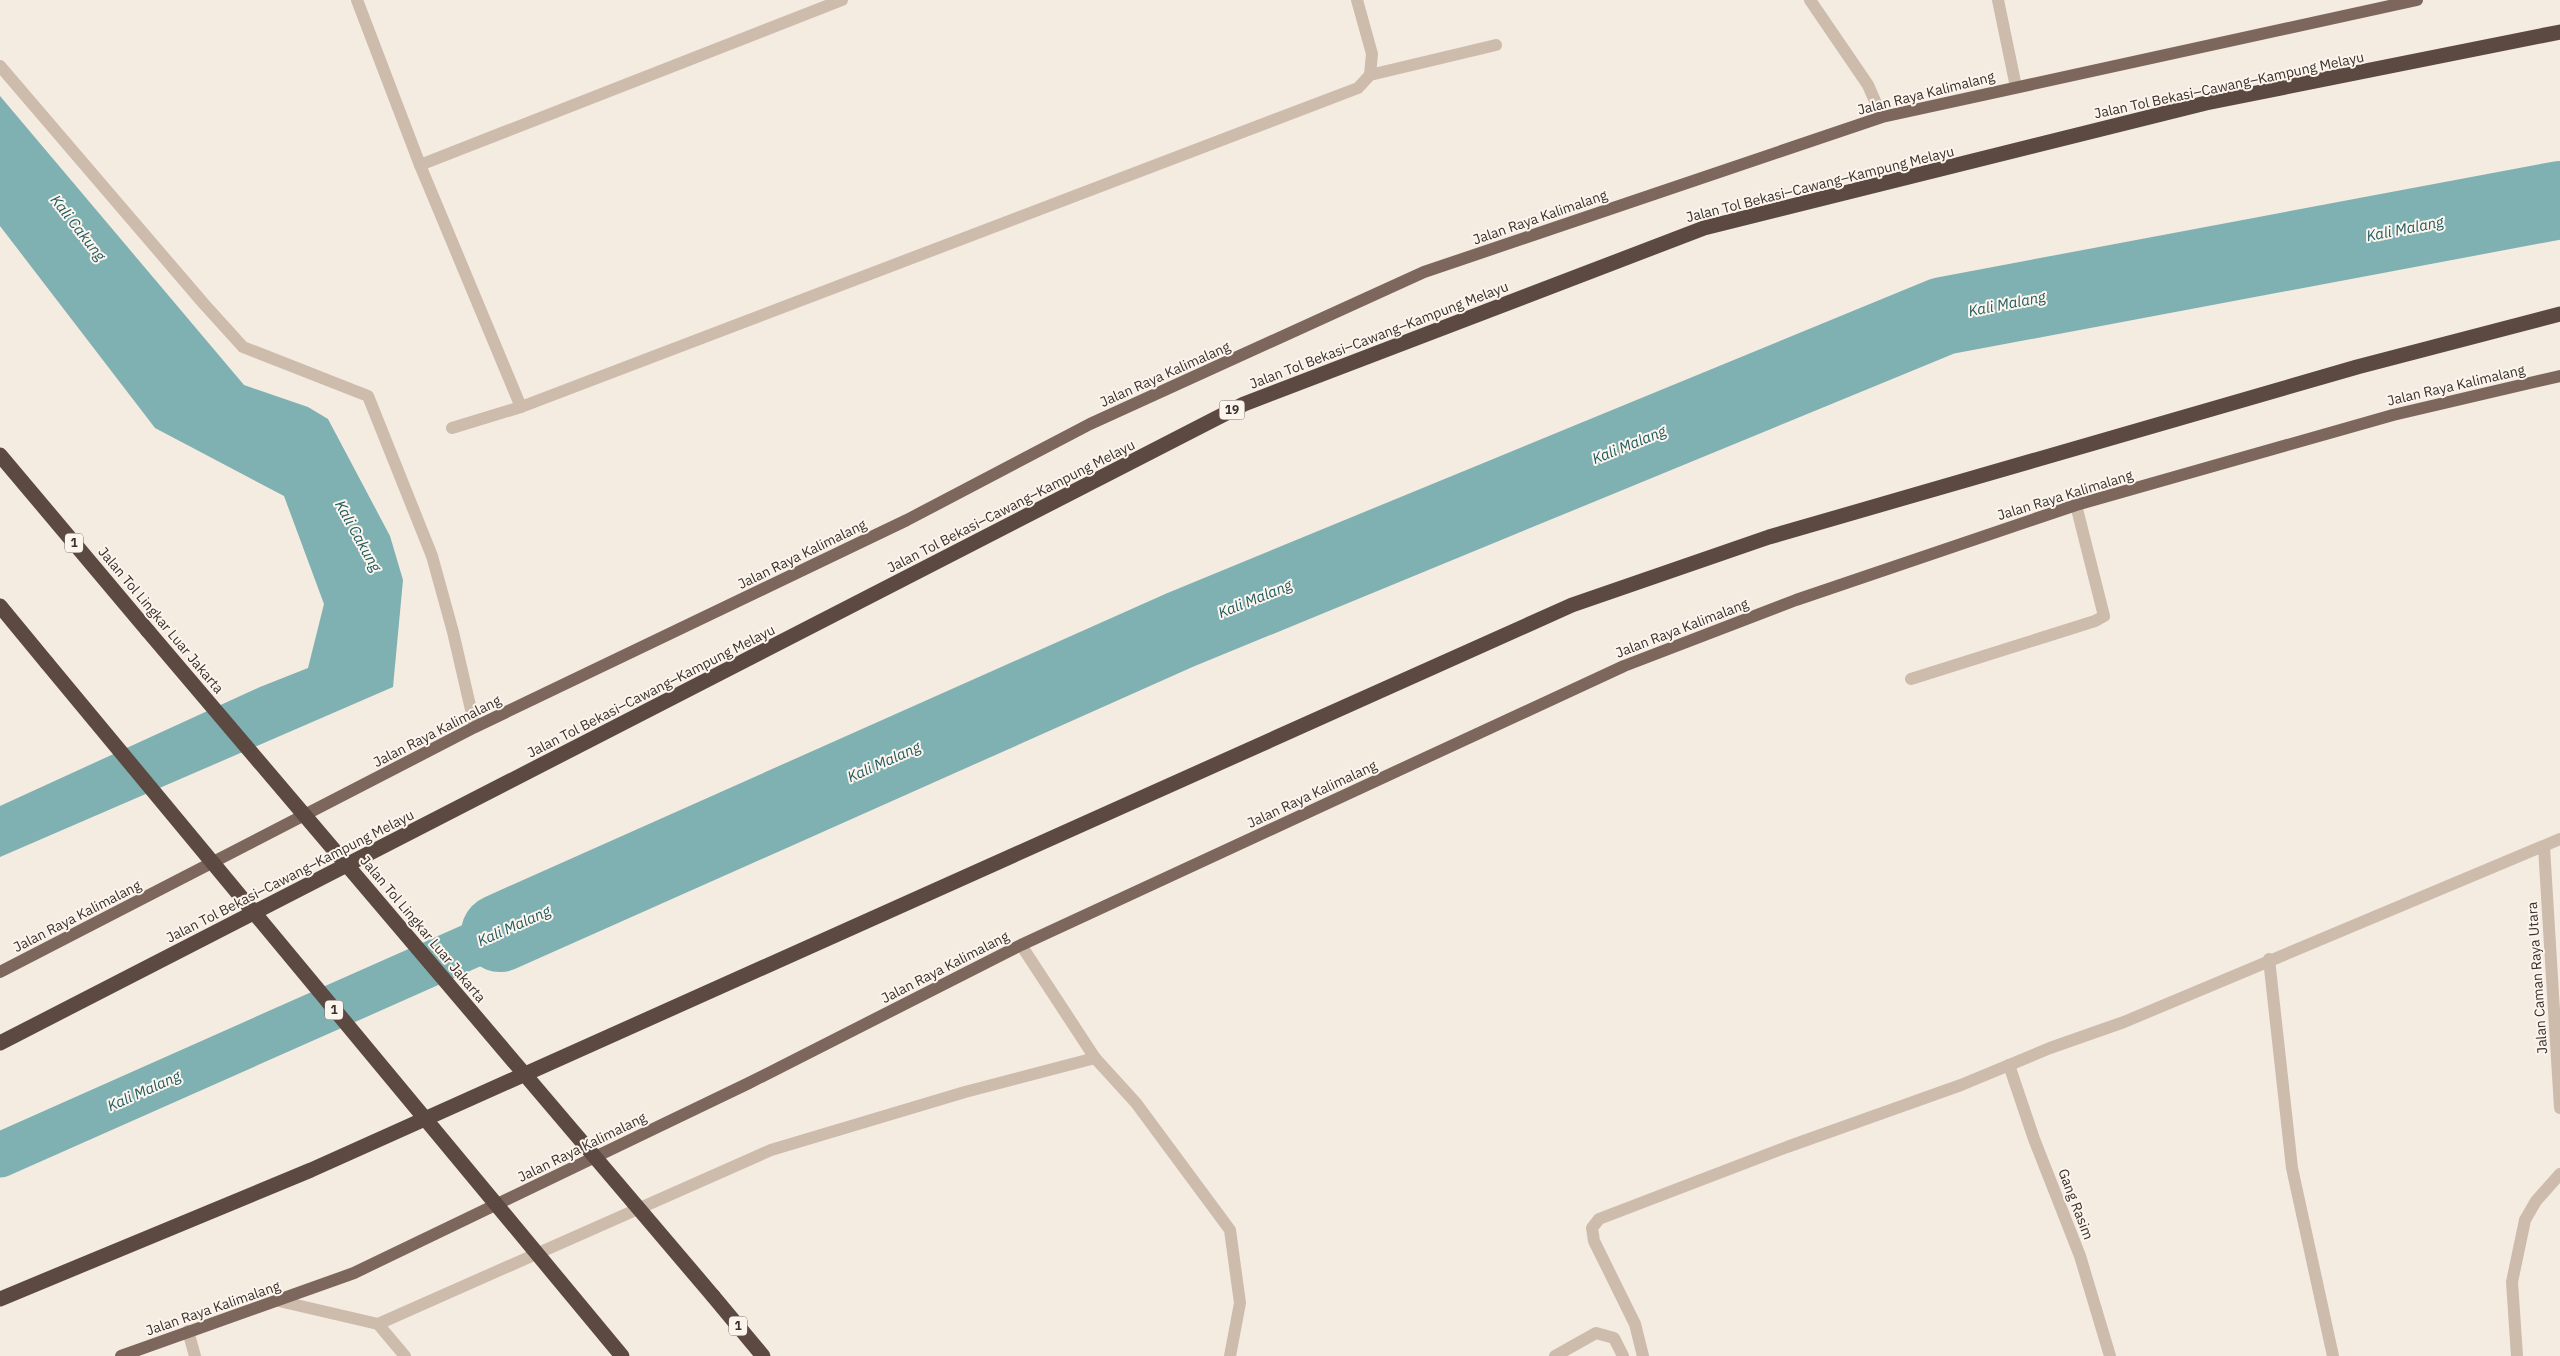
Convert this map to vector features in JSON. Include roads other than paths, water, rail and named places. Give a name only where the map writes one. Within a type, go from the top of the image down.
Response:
[{"type":"highway","name":"Jalan Tol Bekasi–Cawang–Kampung Melayu","points":[[0,1043],[1244,404],[1704,228],[2206,104],[2560,32]]},
{"type":"highway","points":[[0,1299],[311,1170],[1572,605],[1768,537],[2348,369],[2560,314]]},
{"type":"highway","name":"Jalan Tol Lingkar Luar Jakarta","points":[[0,455],[763,1356]]},
{"type":"highway","name":"1","points":[[0,606],[622,1356]]},
{"type":"main road","name":"Jalan Raya Kalimalang","points":[[0,972],[475,727],[907,520],[1090,424],[1424,272],[1882,117],[2417,0]]},
{"type":"main road","name":"Jalan Raya Kalimalang","points":[[121,1356],[354,1274],[749,1083],[1021,945],[1624,666],[1796,600],[2076,505],[2392,415],[2560,376]]},
{"type":"street","points":[[358,0],[420,165],[522,407]]},
{"type":"street","points":[[420,165],[842,0]]},
{"type":"street","points":[[1357,0],[1372,54],[1370,75]]},
{"type":"street","points":[[1810,0],[1868,85],[1882,117]]},
{"type":"street","points":[[1998,0],[2016,87]]},
{"type":"street","points":[[452,428],[522,407],[1358,88],[1370,75],[1496,45]]},
{"type":"street","points":[[0,66],[204,304],[243,346],[368,396],[432,556],[453,632],[475,727]]},
{"type":"street","points":[[1911,678],[2095,621],[2104,616],[2076,505]]},
{"type":"street","points":[[1642,1356],[1629,1310],[1594,1241],[1592,1228],[1599,1218],[1787,1147],[1961,1085],[2124,1022],[2269,959],[2560,839]]},
{"type":"street","name":"Jalan Caman Raya Utara","points":[[2544,847],[2560,1108]]},
{"type":"street","points":[[1021,945],[1095,1058],[1136,1103],[1230,1230],[1240,1303],[1230,1356]]},
{"type":"street","points":[[2269,959],[2292,1168],[2333,1356]]},
{"type":"street","points":[[378,1324],[771,1150],[965,1092],[1095,1058]]},
{"type":"street","name":"Gang Rasim","points":[[2009,1065],[2034,1139],[2080,1256],[2110,1356]]},
{"type":"street","points":[[2517,1356],[2512,1282],[2525,1220],[2536,1201],[2560,1174]]},
{"type":"street","points":[[279,1301],[378,1324],[405,1356]]},
{"type":"street","points":[[188,1331],[195,1356]]},
{"type":"street","points":[[1555,1356],[1596,1332],[1614,1338],[1623,1356]]},
{"type":"water","name":"Kali Cakung","points":[[0,96],[244,385],[308,407],[328,419],[390,536],[403,580],[393,687],[0,857],[0,806],[260,687],[308,668],[324,604],[284,496],[155,428],[0,226]]},
{"type":"waterway","name":"Kali Malang","points":[[500,933],[1180,630],[1943,316],[2560,200]]},
{"type":"waterway","name":"Kali Malang","points":[[0,1155],[500,933]]}]
